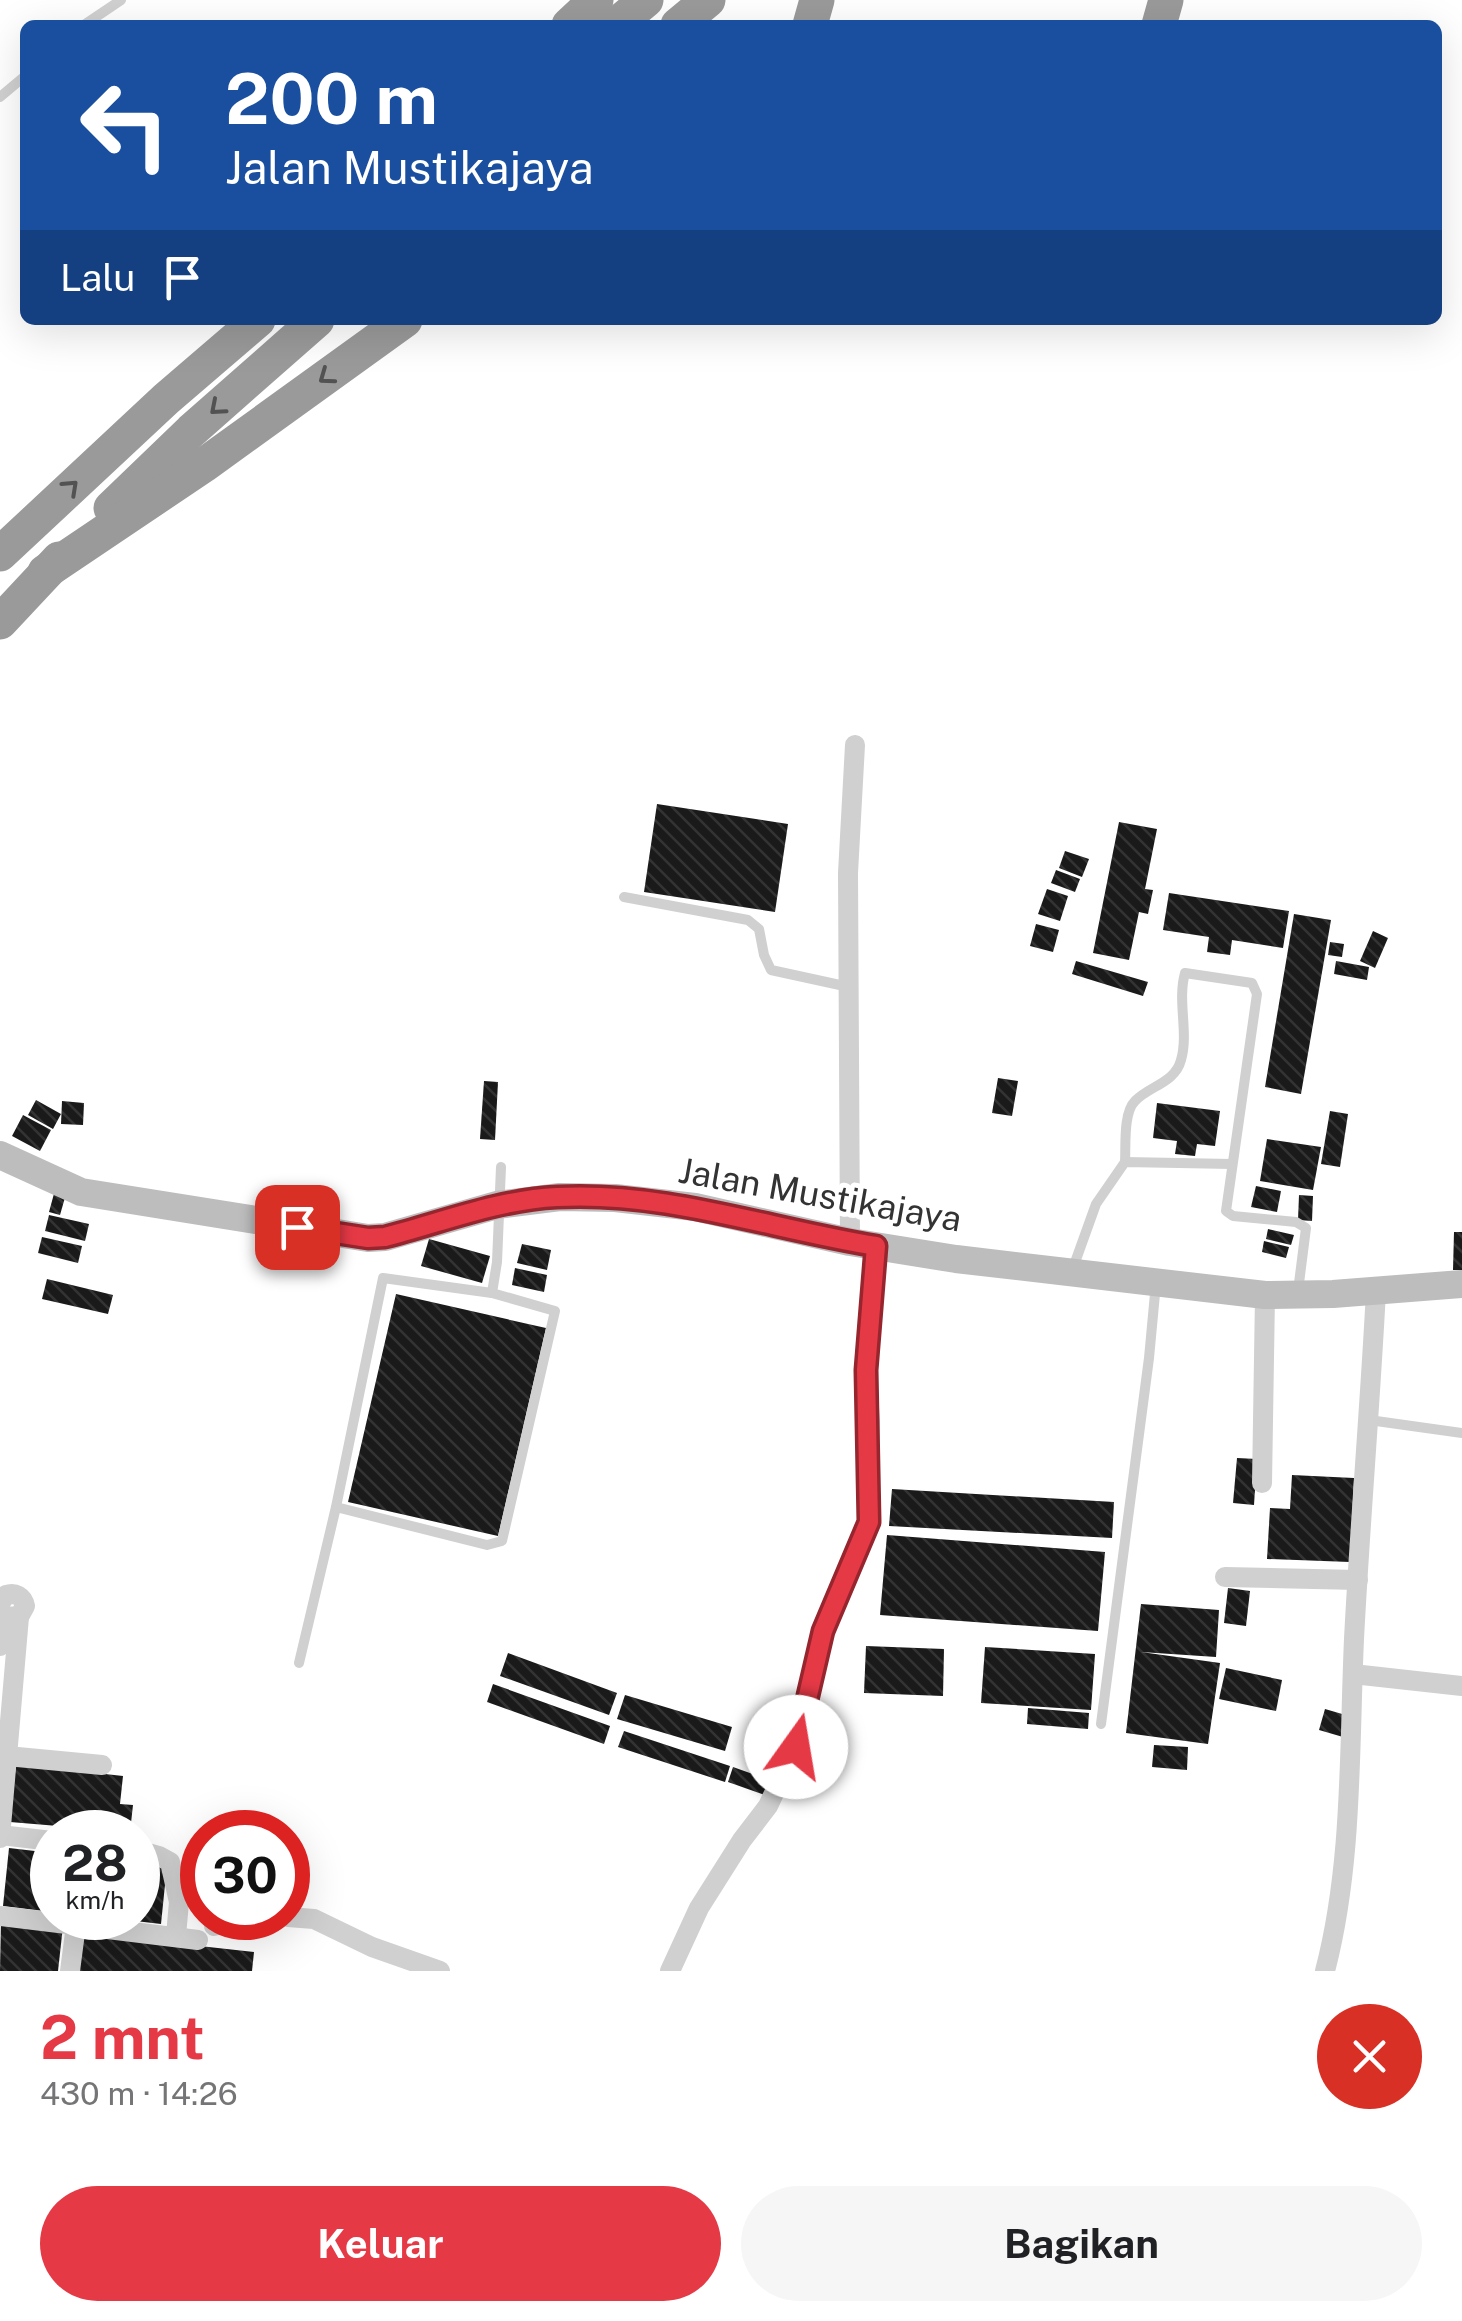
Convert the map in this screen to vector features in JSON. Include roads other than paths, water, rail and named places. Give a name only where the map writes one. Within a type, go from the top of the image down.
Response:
[{"type":"highway","points":[[575,20],[596,0]]},
{"type":"highway","points":[[622,20],[646,0]]},
{"type":"highway","points":[[684,20],[708,0]]},
{"type":"highway","points":[[0,554],[252,325]]},
{"type":"highway","points":[[0,622],[45,572],[191,431],[311,325]]},
{"type":"highway","points":[[45,572],[204,465],[399,325]]},
{"type":"street","points":[[670,1971],[699,1908],[768,1806],[796,1747],[823,1631],[869,1522],[863,1244],[850,987],[848,873],[855,745]]},
{"type":"street","name":"Jalan Mustikajaya","points":[[3,1163],[80,1192],[368,1238],[385,1237],[497,1205],[560,1197],[615,1198],[695,1207],[863,1244],[1071,1274],[1265,1295],[1462,1284]]},
{"type":"street","points":[[1326,1971],[1340,1896],[1376,1291]]},
{"type":"street","points":[[1262,1483],[1265,1295]]},
{"type":"street","points":[[1226,1577],[1358,1580]]},
{"type":"street","points":[[0,1646],[5,1603]]},
{"type":"street","points":[[5,1603],[8,1756],[0,1837],[30,1839]]},
{"type":"street","points":[[1353,1674],[1462,1686]]},
{"type":"street","points":[[8,1756],[102,1765]]},
{"type":"street","points":[[160,1857],[170,1862],[180,1902],[176,1936]]},
{"type":"street","points":[[0,1916],[30,1919]]},
{"type":"street","points":[[310,1918],[372,1947],[440,1971]]},
{"type":"street","points":[[160,1934],[180,1936]]},
{"type":"street","points":[[70,1971],[74,1940]]},
{"type":"lane","points":[[91,20],[121,0]]},
{"type":"lane","points":[[0,97],[20,80]]},
{"type":"lane","points":[[624,898],[748,920],[759,929],[764,955],[772,970],[850,987]]},
{"type":"lane","points":[[1071,1274],[1096,1204],[1125,1162],[1134,1101],[1165,1081],[1182,1059],[1183,981],[1185,974],[1190,973],[1257,988],[1226,1210],[1233,1216],[1296,1222],[1306,1228],[1298,1296]]},
{"type":"lane","points":[[1125,1162],[1232,1164]]},
{"type":"lane","points":[[492,1293],[501,1167]]},
{"type":"lane","points":[[299,1663],[383,1278],[492,1293],[550,1308],[555,1316],[502,1541],[487,1545],[336,1507]]},
{"type":"lane","points":[[1101,1724],[1156,1282]]},
{"type":"lane","points":[[1369,1420],[1462,1433]]}]
